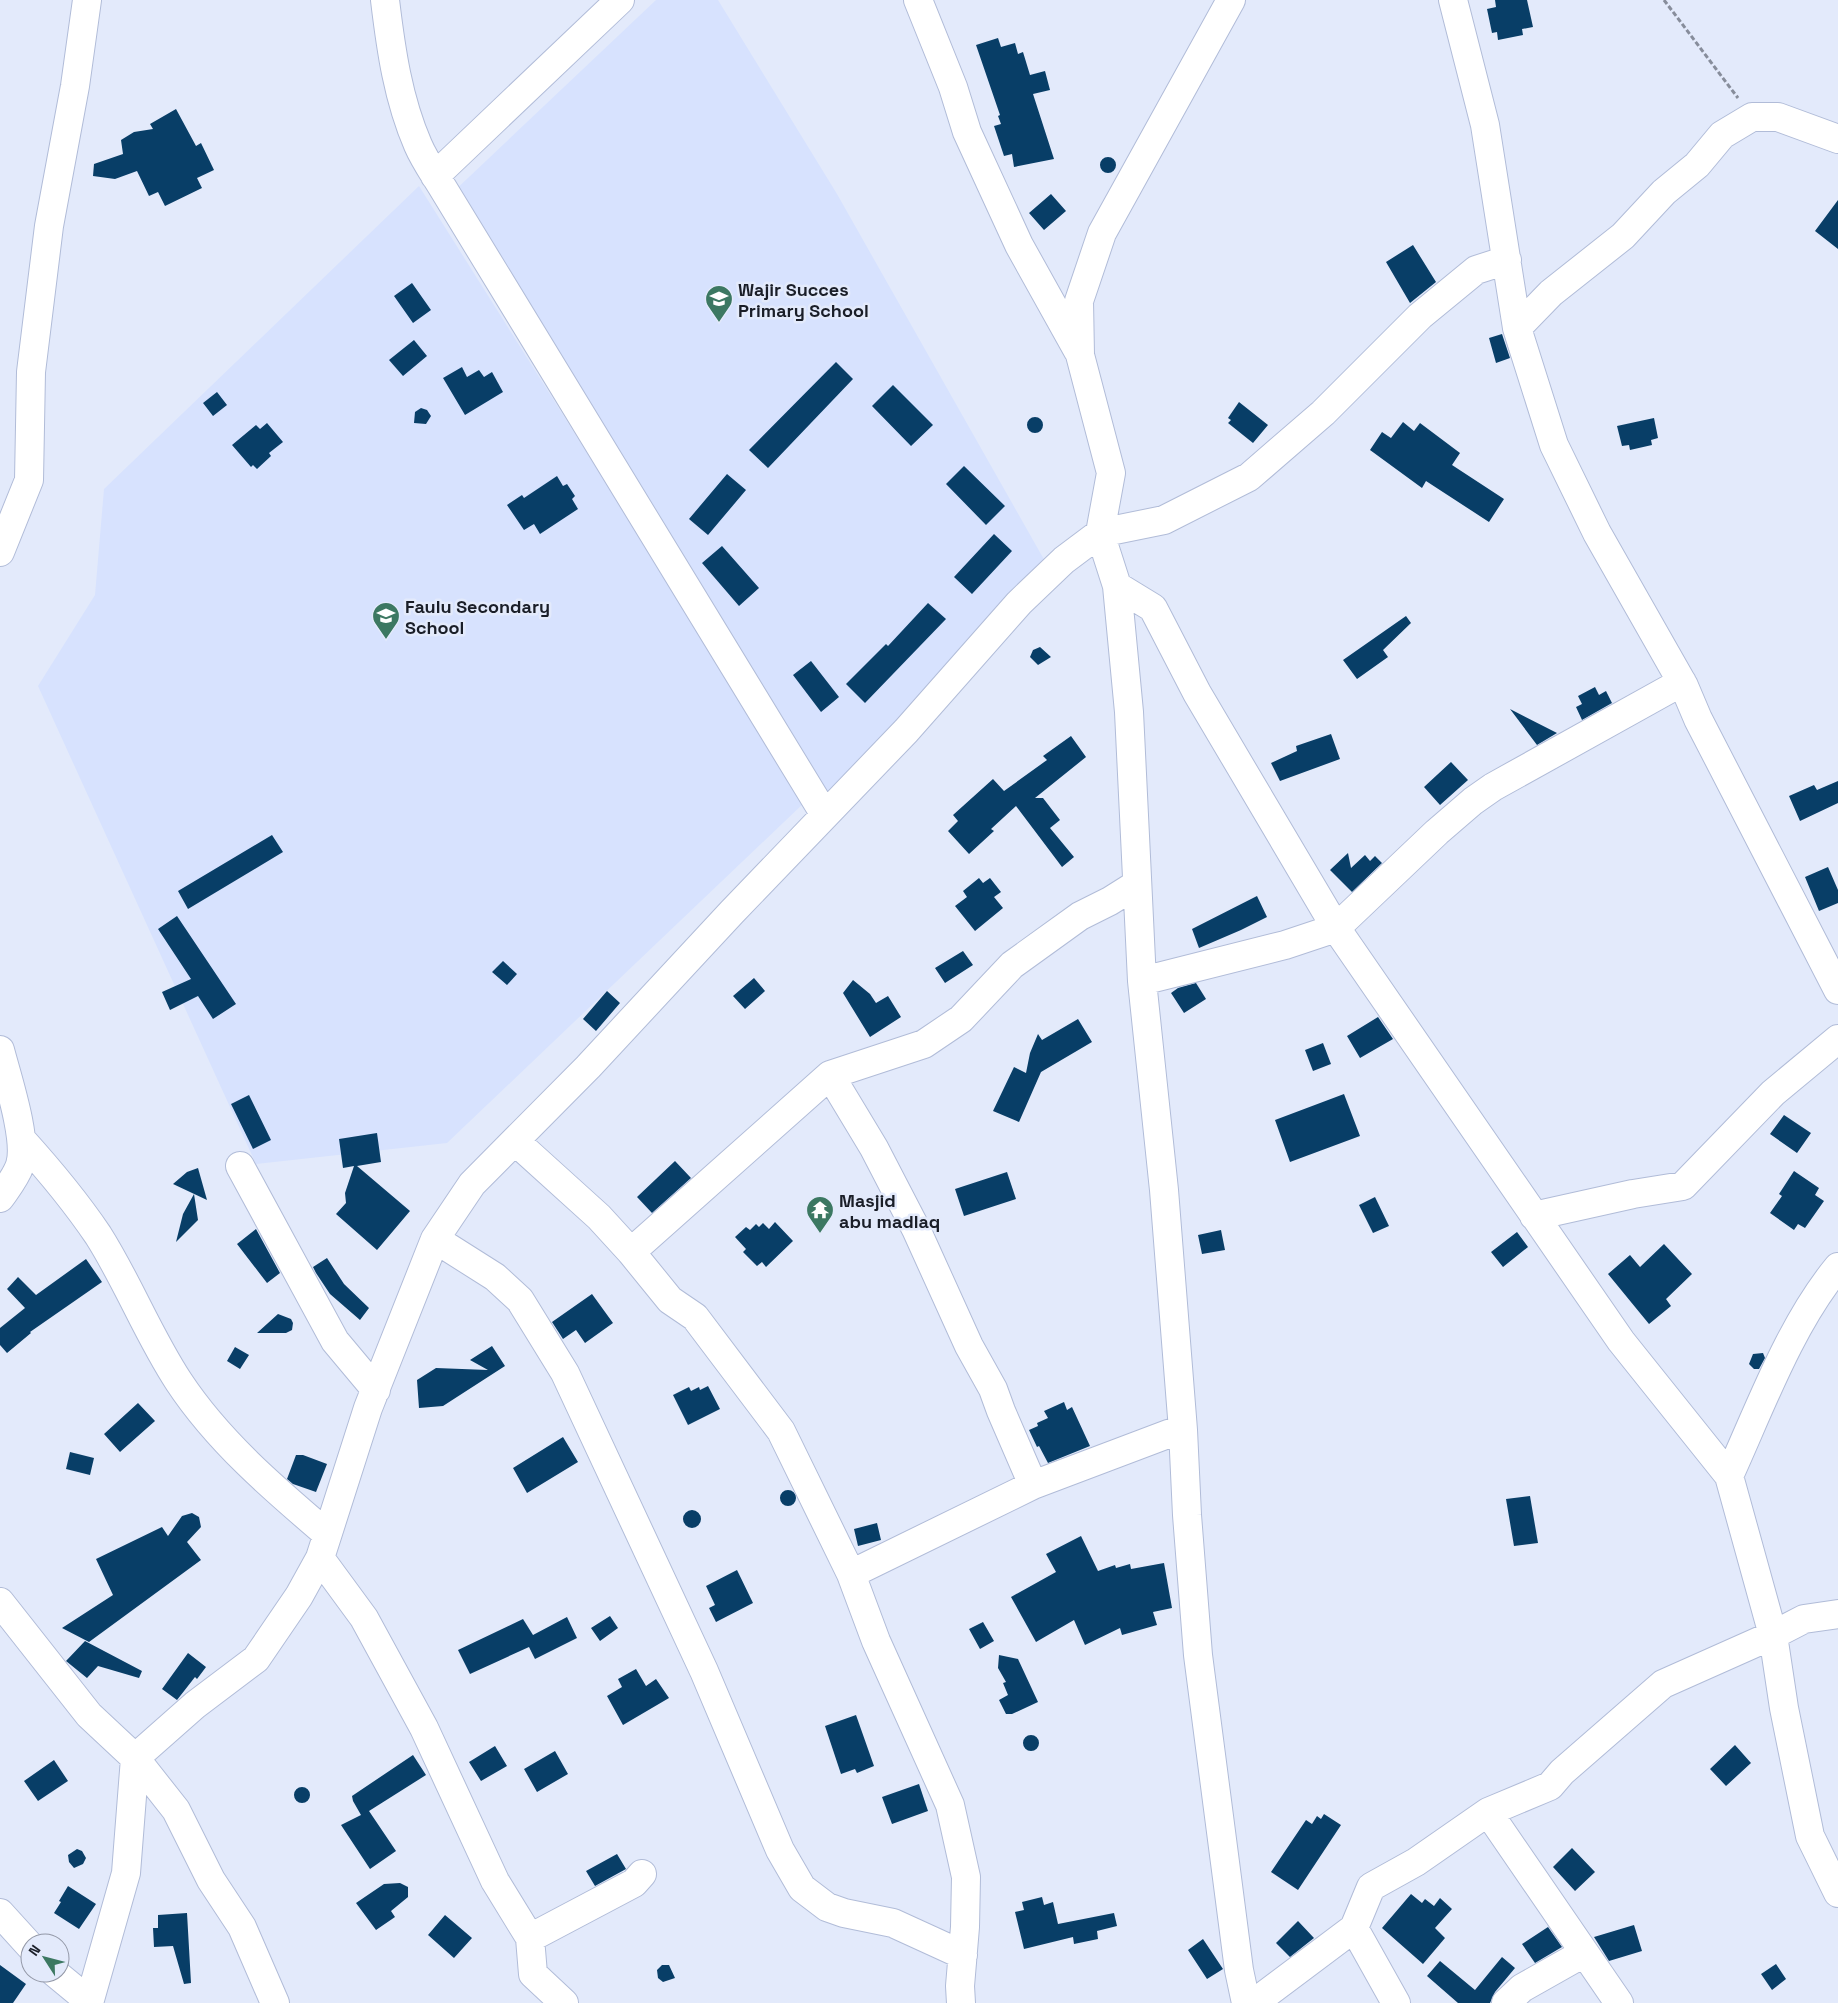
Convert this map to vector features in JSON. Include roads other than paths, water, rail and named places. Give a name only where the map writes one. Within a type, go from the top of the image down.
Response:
[{"type":"street","points":[[0,552],[29,480],[31,372],[49,226],[75,86],[87,0]]},
{"type":"street","points":[[385,0],[392,58],[405,111],[419,146],[435,176],[825,815]]},
{"type":"street","points":[[435,176],[620,0]]},
{"type":"street","points":[[918,0],[953,87],[967,132],[1018,245],[1080,355]]},
{"type":"street","points":[[1231,0],[1102,233],[1079,301],[1080,355],[1111,473],[1100,533],[1116,586],[1130,712],[1142,982],[1164,1190],[1198,1654],[1239,1970],[1246,2003]]},
{"type":"street","points":[[1453,0],[1485,125],[1518,328],[1554,445],[1598,534],[1682,682],[1698,719],[1831,962],[1838,990]]},
{"type":"street","points":[[1518,328],[1551,293],[1623,236],[1664,192],[1697,165],[1722,134],[1752,117],[1778,117],[1838,139]]},
{"type":"street","points":[[66,1983],[89,2002],[126,1873],[135,1758],[195,1705],[256,1659],[299,1596],[323,1546],[349,1472],[368,1408],[435,1239],[472,1184],[588,1067],[906,731],[1019,603],[1064,560],[1100,533],[1164,520],[1249,477],[1323,413],[1420,316],[1476,270],[1507,260]]},
{"type":"street","points":[[1116,586],[1154,608],[1206,710],[1336,928],[1621,1341],[1729,1476],[1773,1635],[1784,1708],[1810,1836],[1838,1893]]},
{"type":"street","points":[[1142,982],[1285,945],[1336,928],[1472,801],[1492,787],[1682,682]]},
{"type":"street","points":[[631,1252],[830,1075],[924,1044],[961,1019],[1012,965],[1080,916],[1110,901],[1137,884]]},
{"type":"street","points":[[1534,1216],[1633,1194],[1684,1186],[1773,1093],[1838,1039]]},
{"type":"street","points":[[0,1050],[22,1140],[20,1164],[15,1176],[0,1198]]},
{"type":"street","points":[[830,1075],[874,1148],[916,1229],[969,1346],[993,1389],[1033,1485]]},
{"type":"street","points":[[22,1140],[63,1186],[98,1236],[178,1381],[214,1429],[274,1489],[323,1546],[424,1728],[495,1881],[530,1938],[533,1974],[564,2003]]},
{"type":"street","points":[[515,1141],[599,1217],[631,1252],[670,1300],[694,1317],[781,1431],[851,1574],[876,1641],[950,1805],[966,1878],[960,1986],[962,2003]]},
{"type":"street","points":[[240,1166],[335,1341],[376,1390]]},
{"type":"street","points":[[435,1239],[495,1277],[520,1300],[565,1373],[704,1671],[780,1850],[802,1888],[827,1907],[844,1913],[893,1923],[963,1955]]},
{"type":"street","points":[[1729,1476],[1781,1361],[1820,1289],[1838,1267]]},
{"type":"street","points":[[851,1574],[1033,1485],[1183,1430]]},
{"type":"street","points":[[0,1602],[89,1715],[135,1758],[176,1810],[211,1880],[242,1928],[275,2003]]},
{"type":"street","points":[[1254,2003],[1354,1928],[1372,1887],[1416,1862],[1488,1812],[1550,1786],[1562,1772],[1662,1684],[1773,1635],[1804,1619],[1838,1614]]},
{"type":"street","points":[[1488,1812],[1619,2003]]},
{"type":"street","points":[[530,1938],[634,1883],[642,1874]]},
{"type":"street","points":[[0,1913],[20,1935]]},
{"type":"street","points":[[1354,1928],[1396,2003]]},
{"type":"street","points":[[1506,2003],[1522,1988],[1584,1953]]},
{"type":"place","name":"Wajir Succes Primary School","points":[[719,323]]},
{"type":"place","name":"Faulu Secondary School","points":[[386,640]]},
{"type":"place","name":"Masjid abu madlaq","points":[[820,1234]]}]
